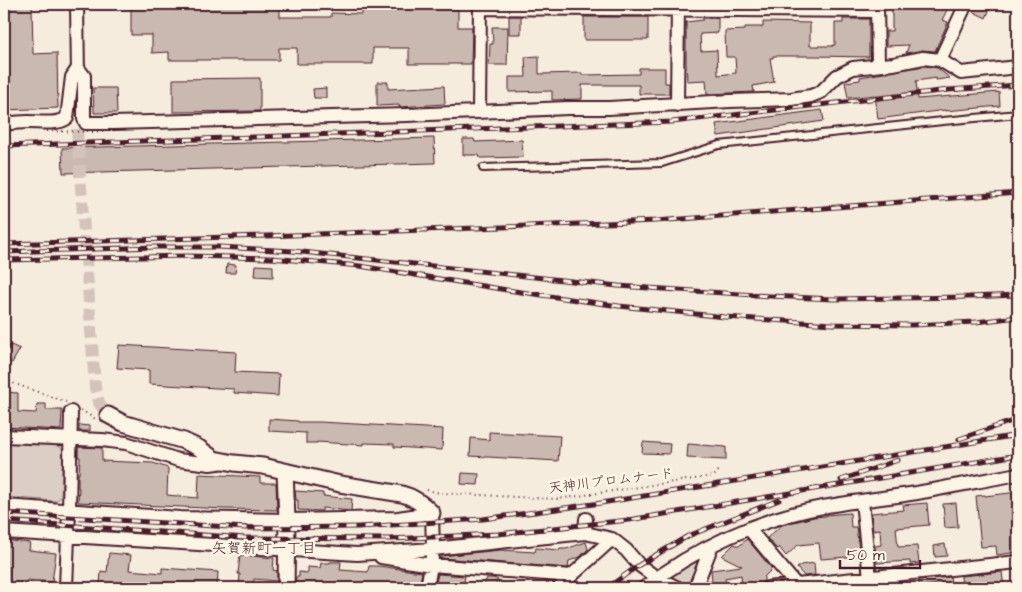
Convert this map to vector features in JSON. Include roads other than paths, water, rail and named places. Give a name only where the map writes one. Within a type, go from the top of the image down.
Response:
[{"type":"street","points":[[77,4],[77,129]]},
{"type":"street","points":[[940,60],[966,4]]},
{"type":"street","points":[[479,112],[480,6],[877,8],[878,65]]},
{"type":"street","points":[[677,105],[678,6]]},
{"type":"street","points":[[78,68],[84,76],[84,120],[86,123],[407,115],[791,99],[811,96],[820,92],[836,76],[853,68],[923,58],[940,60],[961,73],[1018,67]]},
{"type":"street","points":[[4,124],[42,123],[67,118],[72,78],[78,68]]},
{"type":"street","points":[[66,588],[71,412]]},
{"type":"street","points":[[108,415],[123,422],[184,440],[214,459],[263,466],[340,484],[408,496],[422,503],[432,513],[433,549],[427,588]]},
{"type":"street","points":[[4,436],[102,440],[126,443],[178,460],[210,464],[225,462]]},
{"type":"street","points":[[285,471],[287,520],[286,588]]},
{"type":"street","points":[[644,588],[657,578],[712,545],[782,517],[822,507],[1018,474]]},
{"type":"street","points":[[862,501],[870,583]]},
{"type":"street","points":[[4,506],[180,518],[287,520],[398,518],[432,513]]},
{"type":"street","points":[[585,533],[586,519]]},
{"type":"street","points":[[749,529],[797,586]]},
{"type":"street","points":[[4,532],[357,554],[431,565],[571,576]]},
{"type":"street","points":[[357,554],[433,549],[585,533],[612,539],[626,550],[639,565],[657,578],[678,588]]},
{"type":"street","points":[[559,588],[612,539]]},
{"type":"street","points":[[695,588],[712,545]]},
{"type":"street","points":[[768,588],[870,583],[1018,562]]},
{"type":"lane","points":[[483,168],[662,163],[719,145],[1018,114]]},
{"type":"tunnel","points":[[77,129],[95,387],[99,403],[108,415]]},
{"type":"railway","points":[[4,146],[672,122],[949,90],[1018,85]]},
{"type":"railway","points":[[4,244],[656,221],[1018,193]]},
{"type":"railway","points":[[4,252],[218,247],[293,251],[618,286],[770,296],[833,299],[1018,295]]},
{"type":"railway","points":[[4,260],[187,256],[271,258],[360,266],[619,306],[725,317],[832,324],[912,325],[976,322],[1018,317]]},
{"type":"railway","points":[[959,439],[1018,419]]},
{"type":"railway","points":[[4,513],[246,528],[360,527],[483,519],[601,503],[1018,435]]},
{"type":"railway","points":[[4,521],[246,538],[390,539],[498,534],[629,520],[1018,455]]},
{"type":"railway","points":[[841,480],[898,460]]},
{"type":"railway","points":[[607,588],[639,565],[688,536],[779,500]]},
{"type":"district","name":"矢賀新町一丁目","points":[[264,548]]}]
